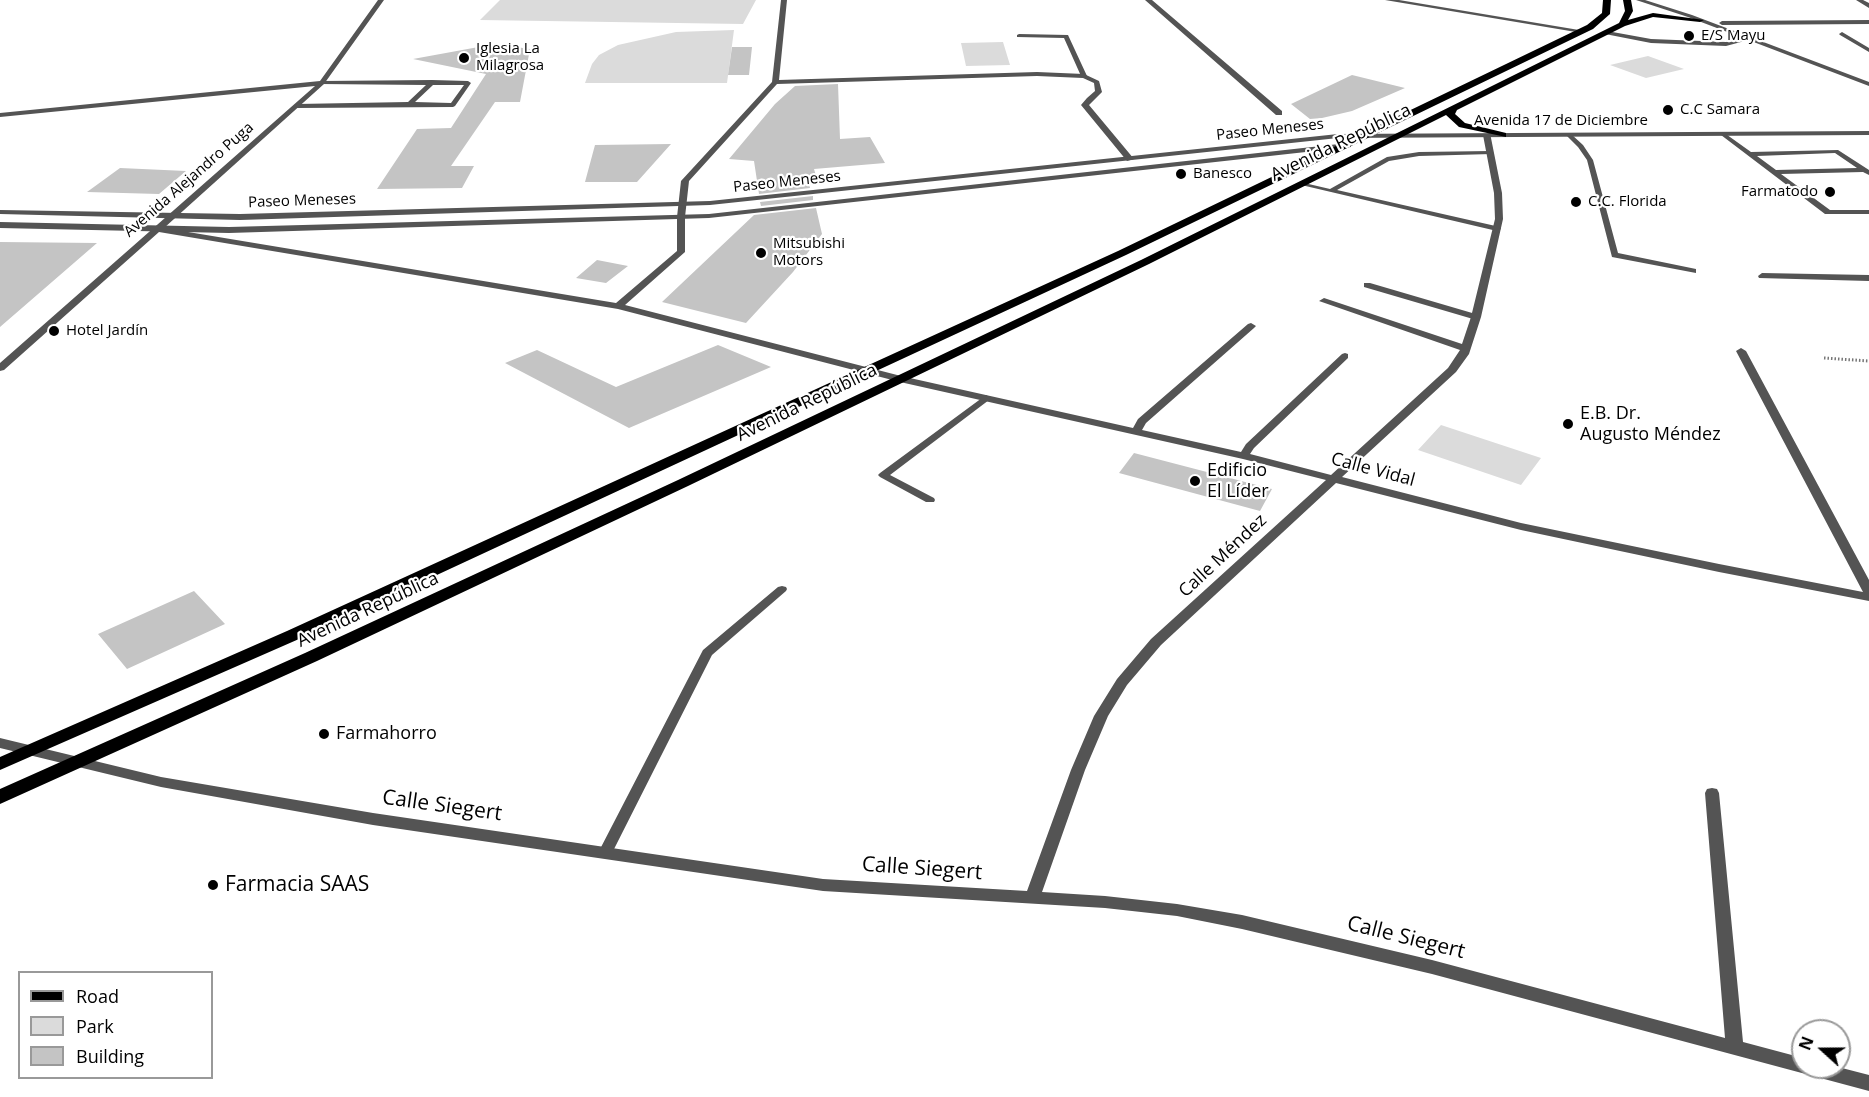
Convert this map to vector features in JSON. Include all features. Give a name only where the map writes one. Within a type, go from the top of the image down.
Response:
[{"type":"main road","name":"Avenida República","points":[[0,764],[293,635],[1122,253],[1337,147],[1582,31],[1606,14],[1607,0]]},
{"type":"main road","points":[[1622,24],[1629,11],[1627,0]]},
{"type":"main road","name":"Avenida República","points":[[0,797],[311,657],[900,379],[1155,257],[1622,24],[1653,15],[1700,20]]},
{"type":"main road","points":[[1454,107],[1450,115],[1462,125],[1503,135]]},
{"type":"street","name":"Avenida Alejandro Puga","points":[[0,368],[322,83],[381,0]]},
{"type":"street","points":[[618,306],[681,252],[681,217],[685,181],[775,82],[784,0]]},
{"type":"street","points":[[1148,0],[1279,113]]},
{"type":"street","points":[[1388,0],[1582,31]]},
{"type":"street","points":[[1639,0],[1700,20],[1869,84]]},
{"type":"street","points":[[1661,0],[1869,79]]},
{"type":"street","points":[[1858,0],[1869,6]]},
{"type":"street","points":[[1722,23],[1869,22]]},
{"type":"street","points":[[775,82],[1037,74],[1084,75],[1097,82],[1099,92],[1085,105],[1130,159]]},
{"type":"street","points":[[0,115],[322,83]]},
{"type":"street","name":"Avenida 17 de Diciembre","points":[[1396,136],[1868,134]]},
{"type":"street","name":"Calle Méndez","points":[[1032,898],[1078,770],[1101,716],[1122,682],[1156,642],[1452,370],[1466,349],[1497,229],[1499,207],[1487,135]]},
{"type":"street","name":"Paseo Meneses","points":[[0,212],[240,217],[684,204],[752,200],[1317,138],[1396,136]]},
{"type":"street","name":"Paseo Meneses","points":[[0,225],[230,230],[681,217],[765,211],[1337,147],[1396,136]]},
{"type":"street","name":"Calle Vidal","points":[[156,229],[618,306],[900,379],[1244,456],[1521,526],[1869,597]]},
{"type":"street","points":[[1762,276],[1869,278]]},
{"type":"street","points":[[1324,301],[1466,349]]},
{"type":"street","points":[[1136,432],[1142,422],[1251,326]]},
{"type":"street","points":[[1741,351],[1869,592]]},
{"type":"street","points":[[1244,456],[1250,446],[1345,356]]},
{"type":"street","name":"Calle Siegert","points":[[0,743],[161,782],[373,819],[823,885],[1126,904],[1177,910],[1242,922],[1432,967],[1791,1063]]},
{"type":"street","points":[[1712,793],[1735,1048]]},
{"type":"street","points":[[1851,1078],[1869,1083]]},
{"type":"lane","points":[[1607,33],[1651,41],[1672,42],[1726,44],[1749,39]]},
{"type":"lane","points":[[1842,34],[1869,50]]},
{"type":"lane","points":[[1019,36],[1066,36],[1084,75]]},
{"type":"lane","points":[[410,104],[432,82]]},
{"type":"lane","points":[[297,106],[453,105],[468,83],[322,83]]},
{"type":"lane","points":[[1723,134],[1828,212],[1869,212]]},
{"type":"lane","points":[[1569,135],[1581,146],[1590,160],[1615,255],[1694,271]]},
{"type":"lane","points":[[1750,154],[1836,151],[1867,172]]},
{"type":"lane","points":[[1331,191],[1387,159],[1419,154],[1490,153]]},
{"type":"lane","points":[[1774,172],[1867,172]]},
{"type":"lane","points":[[1300,184],[1497,229]]},
{"type":"lane","points":[[1367,285],[1476,317]]},
{"type":"lane","points":[[930,500],[882,475],[986,398]]},
{"type":"lane","points":[[605,853],[707,653],[782,589]]},
{"type":"path","points":[[1824,358],[1869,361]]},
{"type":"green space","points":[[500,0],[756,0],[743,24],[480,20]]},
{"type":"green space","points":[[734,30],[727,83],[585,83],[592,64],[599,55],[618,45],[676,32]]},
{"type":"green space","points":[[1003,42],[1010,65],[966,66],[961,43]]},
{"type":"green space","points":[[1648,56],[1684,69],[1646,78],[1610,65]]},
{"type":"green space","points":[[1441,425],[1541,458],[1521,485],[1418,450]]},
{"type":"building","points":[[495,44],[530,49],[520,102],[495,102],[451,166],[474,166],[462,188],[377,189],[417,129],[451,128],[486,74],[413,59]]},
{"type":"building","points":[[732,47],[752,47],[749,75],[728,75]]},
{"type":"building","points":[[1352,75],[1405,88],[1352,111],[1322,118],[1310,119],[1291,104]]},
{"type":"building","points":[[838,84],[840,139],[870,137],[885,163],[814,169],[817,179],[808,180],[810,188],[759,194],[754,161],[729,159],[775,104],[795,86]]},
{"type":"building","points":[[671,144],[637,182],[585,182],[595,145]]},
{"type":"building","points":[[120,168],[186,171],[159,194],[87,192]]},
{"type":"building","points":[[813,196],[813,200],[761,206],[760,202]]},
{"type":"building","name":"Mitsubishi Motors","points":[[816,208],[822,234],[793,272],[746,323],[662,302],[754,215]]},
{"type":"building","points":[[0,242],[97,243],[0,327]]},
{"type":"building","points":[[597,260],[628,266],[606,283],[576,278]]},
{"type":"building","points":[[718,345],[771,367],[629,428],[505,363],[537,350],[616,387]]},
{"type":"building","name":"Edificio El Líder","points":[[1134,453],[1272,489],[1260,511],[1119,473]]},
{"type":"building","points":[[194,591],[225,624],[127,669],[98,634]]},
{"type":"place","name":"E/S Mayu","points":[[1689,36]]},
{"type":"place","name":"Iglesia La Milagrosa","points":[[464,58]]},
{"type":"place","name":"C.C Samara","points":[[1668,110]]},
{"type":"place","name":"Banesco","points":[[1181,174]]},
{"type":"place","name":"Farmatodo","points":[[1830,192]]},
{"type":"place","name":"C.C. Florida","points":[[1576,202]]},
{"type":"place","name":"Mitsubishi Motors","points":[[761,253]]},
{"type":"place","name":"Hotel Jardín","points":[[54,331]]},
{"type":"place","name":"E.B. Dr. Augusto Méndez","points":[[1568,424]]},
{"type":"place","name":"Edificio El Líder","points":[[1195,481]]},
{"type":"place","name":"Farmahorro","points":[[324,734]]},
{"type":"place","name":"Farmacia SAAS","points":[[213,885]]}]
